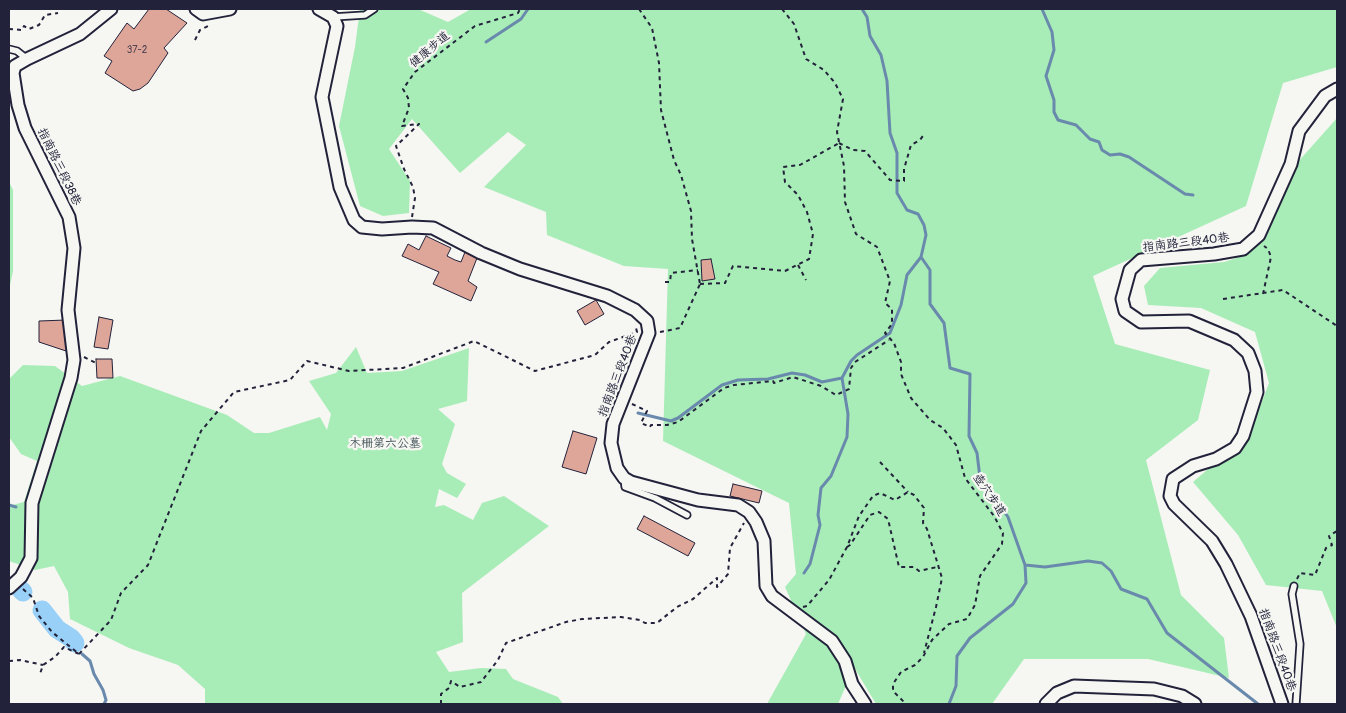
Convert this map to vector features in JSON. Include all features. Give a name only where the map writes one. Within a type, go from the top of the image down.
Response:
[{"type":"street","name":"指南路三段38巷","points":[[12,586],[24,572],[30,558],[32,502],[72,378],[74,360],[68,310],[74,248],[68,217],[25,128],[18,105],[13,73],[15,66],[80,34],[111,9]]},
{"type":"street","points":[[196,9],[203,14],[227,10]]},
{"type":"street","points":[[319,9],[333,17]]},
{"type":"street","name":"指南路三段40巷","points":[[333,17],[337,26],[322,97],[334,160],[347,207],[354,220],[362,226],[382,229],[412,226],[433,228],[481,253],[512,266],[607,296],[635,310],[647,321],[649,333],[613,424],[612,454],[624,478]]},
{"type":"street","points":[[1255,239],[1259,235],[1291,164],[1299,131],[1324,96],[1337,89]]},
{"type":"street","name":"指南路三段40巷","points":[[1255,239],[1243,249],[1214,254],[1141,260],[1130,270],[1122,299],[1125,310],[1141,322],[1189,321],[1234,340],[1248,353],[1255,371],[1257,392],[1243,436],[1235,448],[1216,459],[1193,466],[1173,479],[1170,496],[1174,504],[1212,541],[1226,564],[1251,616],[1282,704]]},
{"type":"street","points":[[624,478],[698,500],[738,505],[749,512],[756,522],[764,541],[766,586],[772,596],[832,641],[845,661],[852,684],[865,704]]},
{"type":"street","points":[[1046,704],[1057,693],[1074,686],[1154,689],[1182,696],[1195,704]]},
{"type":"lane","points":[[333,17],[342,15],[365,16],[374,9]]},
{"type":"lane","points":[[9,50],[17,51],[27,59]]},
{"type":"lane","points":[[624,478],[625,487],[655,498],[687,515]]},
{"type":"lane","points":[[1294,586],[1292,594],[1300,644],[1296,704]]},
{"type":"path","name":"健康步道","points":[[412,226],[415,198],[413,188],[396,146],[419,124],[402,126],[409,108],[408,98],[403,89],[415,72],[475,26],[518,13],[520,9]]},
{"type":"path","points":[[639,9],[652,28],[659,63],[662,110],[674,160],[681,175],[691,211],[692,239],[700,284],[692,297],[680,328],[649,333]]},
{"type":"path","points":[[782,9],[794,24],[806,59],[824,70],[844,99],[837,132],[839,143]]},
{"type":"path","points":[[195,40],[200,30],[226,17],[227,10]]},
{"type":"path","points":[[9,29],[22,30],[24,26],[29,29],[38,25],[45,15],[58,13]]},
{"type":"path","points":[[839,143],[853,150],[865,151],[890,180],[904,181],[904,169],[910,145],[920,140],[925,133]]},
{"type":"path","points":[[700,284],[725,283],[732,266],[785,272],[809,259],[813,234],[807,212],[798,195],[785,182],[783,167],[800,165],[839,143]]},
{"type":"path","name":"壺穴步道","points":[[839,143],[844,166],[845,202],[856,234],[877,247],[890,281],[885,303],[892,309],[892,324],[885,333],[894,343],[901,362],[901,374],[911,398],[930,420],[943,428],[956,445],[965,478],[994,516],[1003,533],[1002,544],[980,576],[975,606],[967,619],[949,624],[932,640],[923,657],[915,665],[901,672],[893,684],[893,691],[906,704]]},
{"type":"path","points":[[1255,239],[1268,249],[1271,257],[1263,294]]},
{"type":"path","points":[[798,265],[806,280]]},
{"type":"path","points":[[665,282],[670,282],[671,273],[698,270]]},
{"type":"path","points":[[1223,299],[1283,290],[1337,326]]},
{"type":"path","points":[[79,654],[111,620],[121,593],[148,564],[201,431],[234,392],[290,380],[307,361],[349,371],[403,368],[474,341],[535,371],[595,355],[608,342],[637,332],[635,310]]},
{"type":"path","points":[[630,404],[646,411],[641,423],[650,427],[651,424],[667,425],[678,422],[724,388],[734,385],[773,381],[774,383],[793,377],[821,386],[836,395],[849,389],[852,368],[855,362],[890,340]]},
{"type":"path","points":[[880,462],[908,492],[914,495],[924,508],[923,523],[927,528],[942,578],[923,657]]},
{"type":"path","points":[[786,608],[807,606],[829,580],[847,547],[858,516],[873,496],[880,493],[895,500],[908,492]]},
{"type":"path","points":[[441,704],[441,694],[449,688],[451,681],[460,687],[481,682],[498,660],[506,643],[566,622],[582,619],[621,617],[640,620],[645,623],[657,623],[677,607],[693,599],[718,578],[718,587],[728,574],[730,548],[749,512]]},
{"type":"path","points":[[847,547],[866,519],[874,512],[879,512],[888,518],[899,567],[914,567],[919,570],[938,567]]},
{"type":"path","points":[[1294,586],[1300,573],[1315,575],[1326,548],[1332,545],[1329,536],[1337,531]]},
{"type":"path","points":[[12,586],[33,598],[39,616],[52,632],[79,654]]},
{"type":"path","points":[[9,661],[20,660],[43,664],[55,657],[64,647],[79,654]]},
{"type":"path","points":[[40,674],[43,664]]},
{"type":"green space","points":[[360,9],[418,9],[448,22],[471,9],[1337,9],[1337,67],[1283,83],[1246,206],[1093,276],[1115,344],[1210,370],[1198,420],[1146,460],[1181,595],[1224,638],[1229,678],[1148,659],[1024,659],[992,704],[876,704],[854,667],[838,704],[767,704],[806,634],[785,587],[796,574],[789,503],[663,441],[668,269],[624,266],[547,235],[546,212],[484,187],[526,145],[508,132],[460,173],[412,119],[389,149],[410,181],[409,213],[383,216],[360,206],[339,126],[355,47]]},
{"type":"green space","points":[[1337,118],[1337,628],[1322,591],[1266,585],[1238,535],[1193,482],[1250,433],[1269,383],[1255,332],[1201,308],[1148,305],[1144,286],[1160,268],[1224,262],[1246,255],[1267,235],[1297,163]]},
{"type":"green space","points":[[9,182],[13,190],[13,271],[9,290]]},
{"type":"green space","name":"木柵第六公墓","points":[[356,347],[367,373],[402,371],[469,348],[467,401],[438,409],[455,424],[442,464],[447,473],[466,484],[457,498],[439,489],[435,507],[444,505],[473,520],[482,503],[504,496],[549,526],[462,593],[463,642],[436,652],[449,672],[481,668],[506,669],[513,679],[558,697],[563,704],[205,704],[205,689],[178,665],[129,648],[70,619],[68,592],[54,566],[35,570],[9,561],[9,506],[24,502],[37,461],[21,454],[9,437],[9,379],[23,365],[55,366],[82,386],[120,376],[227,415],[254,433],[269,433],[320,417],[327,430],[331,414],[309,381],[336,373]]},
{"type":"building","points":[[149,9],[166,9],[187,23],[164,48],[168,53],[148,83],[140,89],[133,91],[105,73],[112,61],[104,56],[127,23],[134,29]]},
{"type":"building","points":[[426,236],[451,248],[447,256],[455,260],[461,262],[465,252],[477,258],[468,281],[477,287],[471,301],[433,284],[439,272],[402,256],[408,244],[419,250]]},
{"type":"building","points":[[711,259],[715,279],[702,281],[701,260]]},
{"type":"building","points":[[596,300],[604,314],[585,325],[577,311]]},
{"type":"building","points":[[99,317],[113,320],[108,349],[94,347]]},
{"type":"building","points":[[66,320],[69,352],[39,342],[39,321]]},
{"type":"building","points":[[96,359],[112,359],[113,378],[97,378]]},
{"type":"building","points":[[573,431],[597,438],[586,474],[562,467]]},
{"type":"building","points":[[733,484],[762,491],[759,503],[730,496]]},
{"type":"building","points":[[644,516],[695,543],[688,556],[637,529]]},
{"type":"waterway","points":[[486,42],[521,19],[528,9]]},
{"type":"waterway","points":[[862,9],[867,17],[870,36],[881,55],[887,81],[890,133],[897,153],[897,193],[907,210],[918,214],[924,225],[926,235],[921,257],[930,270],[930,304],[944,323],[950,368],[970,374],[969,436],[977,453],[980,478],[1008,517],[1025,565],[1026,583],[1013,604],[970,638],[957,656],[956,686],[949,704]]},
{"type":"waterway","points":[[1042,9],[1052,32],[1054,50],[1046,76],[1054,100],[1054,112],[1058,120],[1076,125],[1090,139],[1099,142],[1102,150],[1110,155],[1120,154],[1129,157],[1185,194],[1193,195]]},
{"type":"waterway","points":[[638,413],[671,421],[678,418],[722,385],[738,380],[768,379],[792,373],[805,375],[822,382],[842,378],[851,361],[857,355],[890,333],[901,305],[907,275],[921,257]]},
{"type":"waterway","points":[[804,573],[810,564],[820,525],[818,515],[821,488],[831,476],[847,437],[848,414],[842,378]]},
{"type":"waterway","points":[[9,505],[16,507]]},
{"type":"waterway","points":[[1025,565],[1045,567],[1088,561],[1102,563],[1111,571],[1121,589],[1147,599],[1167,633],[1258,704]]},
{"type":"waterway","points":[[42,610],[57,629],[75,643]]},
{"type":"waterway","points":[[82,654],[90,661],[94,674],[103,690],[106,700],[104,704]]}]
